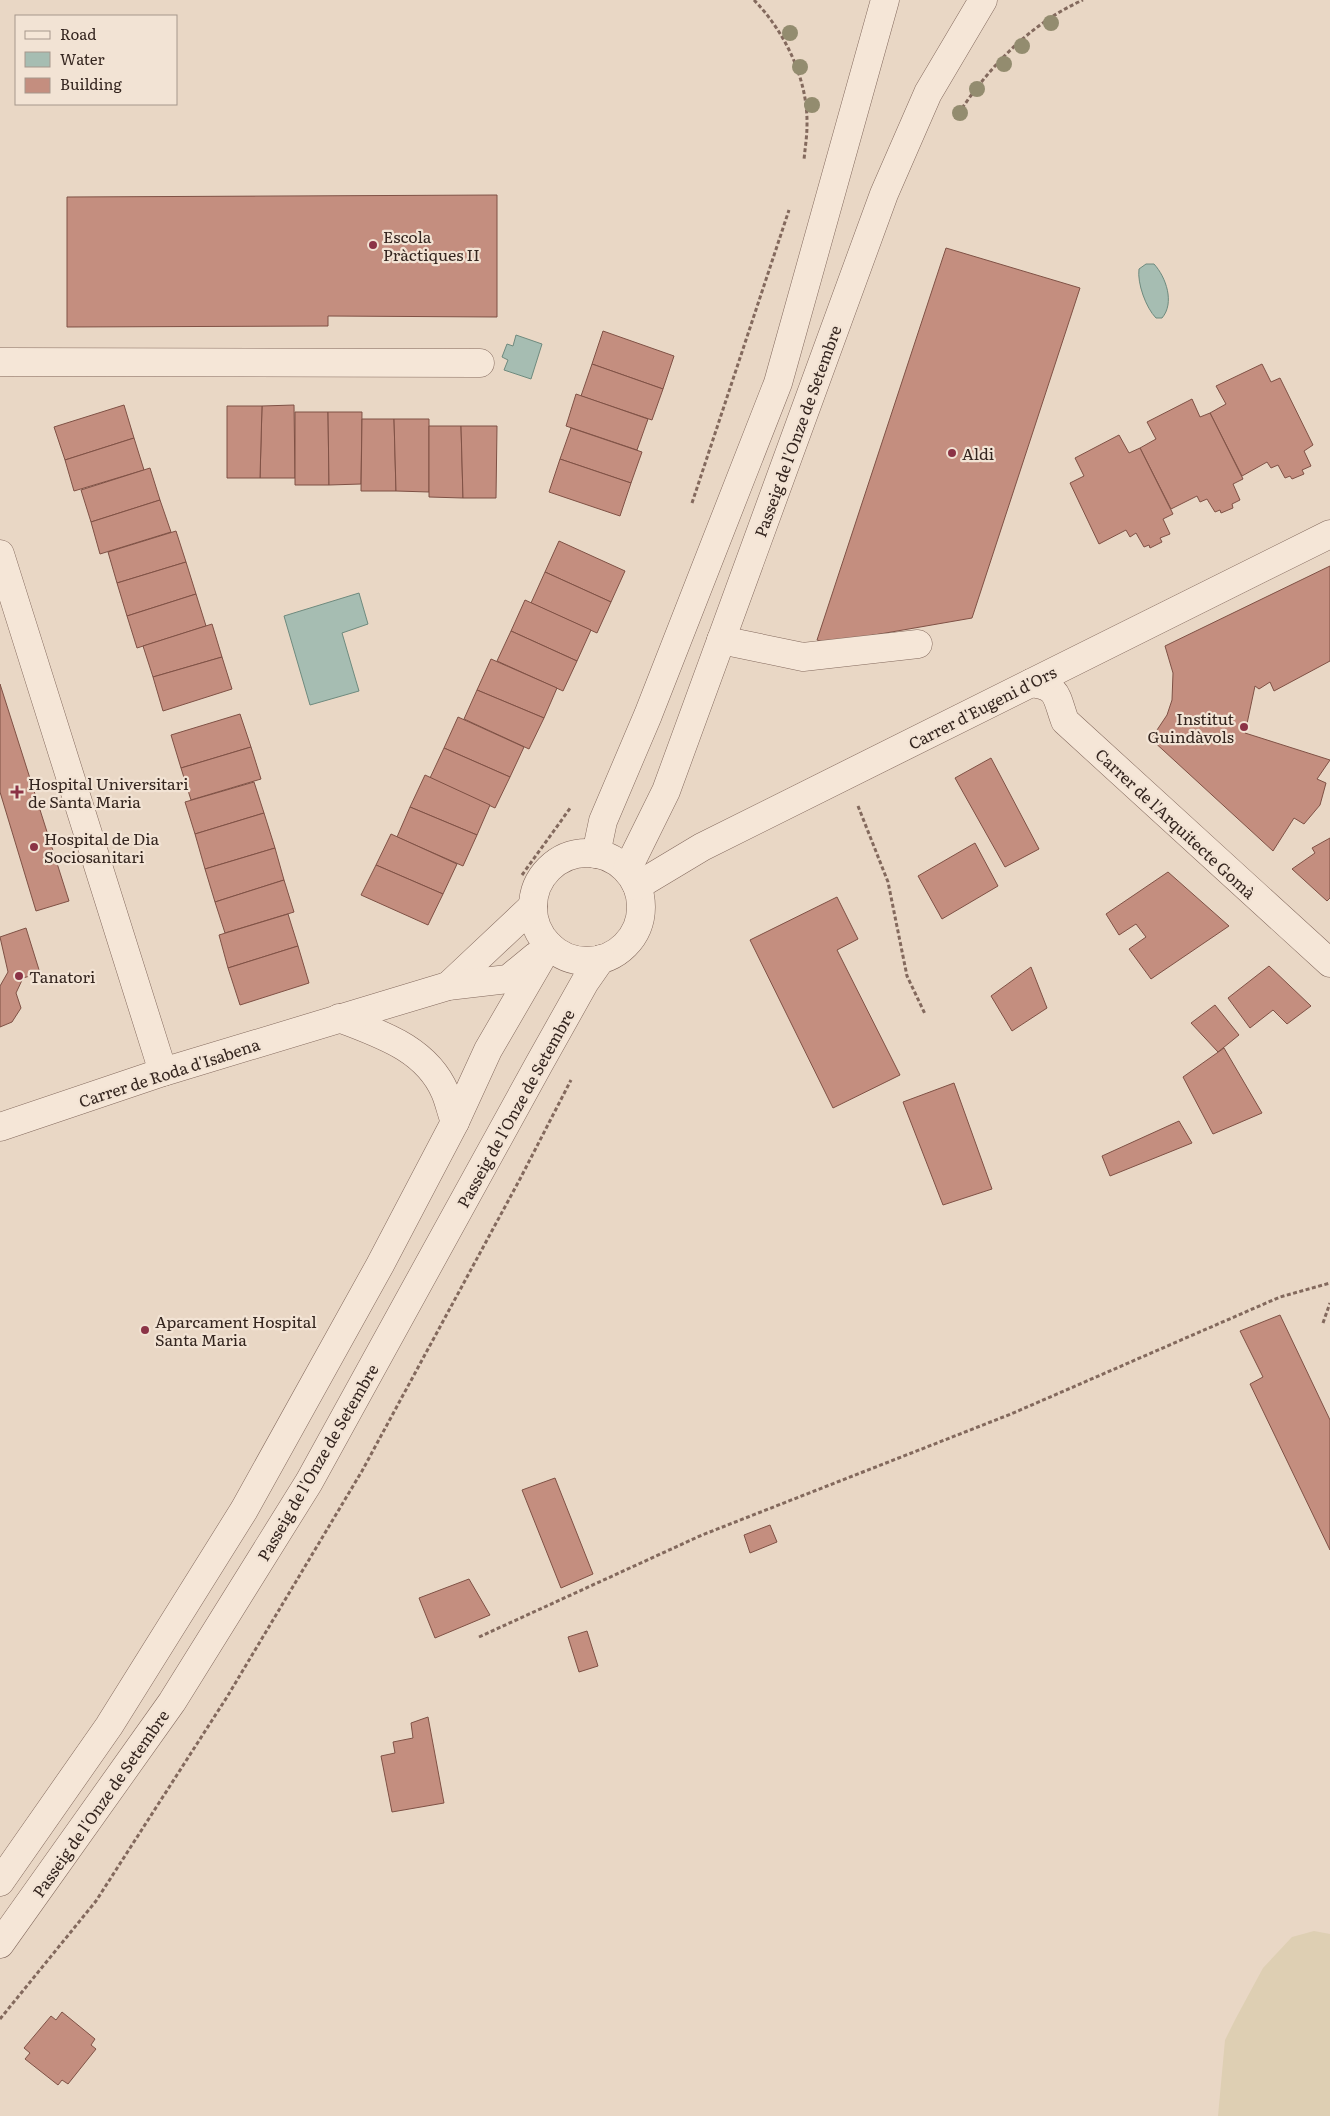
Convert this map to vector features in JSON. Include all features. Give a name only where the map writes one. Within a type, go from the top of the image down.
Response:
[{"type":"street","points":[[596,854],[602,821],[648,715],[778,383],[885,0]]},
{"type":"street","name":"Passeig de l'Onze de Setembre","points":[[632,878],[666,791],[884,194],[928,92],[983,0]]},
{"type":"street","points":[[0,362],[480,363]]},
{"type":"street","name":"Carrer d'Eugeni d'Ors","points":[[632,878],[702,847],[1330,534]]},
{"type":"street","points":[[0,554],[163,1072]]},
{"type":"street","points":[[721,640],[803,656],[918,644]]},
{"type":"street","name":"Carrer de l'Arquitecte Gomà","points":[[1031,682],[1046,685],[1054,692],[1065,721],[1330,963]]},
{"type":"street","points":[[577,854],[596,854],[613,860],[632,878],[641,903],[639,922],[631,938],[618,952],[587,962],[573,960],[560,954],[540,934],[533,906],[537,888],[546,872],[560,860],[577,854]]},
{"type":"street","name":"Carrer de Roda d'Isabena","points":[[448,986],[533,906]]},
{"type":"street","points":[[0,1882],[109,1726],[244,1510],[380,1265],[455,1122],[488,1050],[549,945]]},
{"type":"street","name":"Carrer de Roda d'Isabena","points":[[0,1127],[163,1072],[448,986],[508,979],[549,945]]},
{"type":"street","name":"Passeig de l'Onze de Setembre","points":[[0,1944],[172,1702],[309,1482],[539,1064],[585,982],[601,959]]},
{"type":"street","points":[[339,1018],[412,1050],[432,1071],[441,1085],[455,1122]]},
{"type":"path","points":[[690,509],[790,206]]},
{"type":"path","points":[[845,776],[888,882],[907,976],[926,1014]]},
{"type":"path","points":[[514,882],[577,799]]},
{"type":"path","points":[[479,1638],[702,1535],[1011,1414],[1280,1297],[1330,1284]]},
{"type":"path","points":[[1323,1323],[1330,1303]]},
{"type":"shaded area","points":[[1314,1931],[1330,1934],[1330,2116],[1218,2116],[1225,2040],[1236,2018],[1263,1968],[1292,1937]]},
{"type":"water","points":[[1146,264],[1154,264],[1165,283],[1168,305],[1162,318],[1156,318],[1152,314],[1141,288],[1139,269]]},
{"type":"water","points":[[516,335],[542,344],[531,379],[504,370],[508,360],[502,357],[507,344],[513,346]]},
{"type":"water","points":[[359,593],[368,624],[342,633],[359,691],[310,705],[284,616]]},
{"type":"building","points":[[497,195],[497,317],[328,316],[328,326],[67,327],[67,197]]},
{"type":"building","name":"Aldi","points":[[946,248],[1080,288],[972,618],[828,643],[817,640]]},
{"type":"building","points":[[603,331],[674,356],[663,389],[592,364]]},
{"type":"building","points":[[592,364],[663,389],[652,420],[581,396]]},
{"type":"building","points":[[1262,364],[1271,382],[1280,378],[1313,445],[1304,451],[1311,466],[1302,470],[1304,474],[1292,479],[1290,476],[1285,478],[1278,465],[1271,468],[1267,462],[1242,476],[1210,413],[1226,404],[1216,386]]},
{"type":"building","points":[[576,394],[648,419],[637,450],[566,426]]},
{"type":"building","points":[[1192,399],[1200,417],[1210,413],[1243,479],[1233,484],[1240,500],[1232,504],[1233,508],[1221,513],[1220,510],[1215,512],[1207,499],[1200,502],[1197,496],[1171,509],[1140,448],[1156,439],[1147,422]]},
{"type":"building","points":[[124,405],[134,438],[65,460],[54,427]]},
{"type":"building","points":[[294,405],[295,478],[260,478],[262,406]]},
{"type":"building","points":[[227,406],[262,406],[260,478],[227,478]]},
{"type":"building","points":[[295,412],[328,412],[329,485],[295,485]]},
{"type":"building","points":[[328,412],[362,412],[361,484],[329,485]]},
{"type":"building","points":[[362,419],[394,419],[396,491],[361,491]]},
{"type":"building","points":[[394,419],[429,419],[429,492],[396,491]]},
{"type":"building","points":[[429,426],[461,426],[463,498],[429,497]]},
{"type":"building","points":[[461,426],[497,426],[496,498],[463,498]]},
{"type":"building","points":[[571,428],[642,452],[631,483],[560,459]]},
{"type":"building","points":[[1119,435],[1129,453],[1140,448],[1173,514],[1163,519],[1170,534],[1160,538],[1162,542],[1150,548],[1149,545],[1144,547],[1136,533],[1130,537],[1126,530],[1099,544],[1070,483],[1084,476],[1075,458]]},
{"type":"building","points":[[134,438],[144,470],[74,491],[65,460]]},
{"type":"building","points":[[560,459],[631,483],[620,516],[549,492]]},
{"type":"building","points":[[150,468],[160,500],[91,522],[81,490]]},
{"type":"building","points":[[160,500],[171,532],[100,554],[91,522]]},
{"type":"building","points":[[176,531],[186,562],[117,583],[108,552]]},
{"type":"building","points":[[559,541],[625,571],[611,602],[545,572]]},
{"type":"building","points":[[186,562],[196,594],[127,616],[117,583]]},
{"type":"building","name":"Institut Guindàvols","points":[[1330,566],[1330,661],[1274,691],[1270,682],[1259,689],[1255,686],[1245,733],[1330,760],[1317,779],[1326,783],[1320,805],[1304,824],[1294,818],[1273,851],[1151,739],[1167,715],[1172,700],[1173,673],[1165,646]]},
{"type":"building","points":[[545,572],[611,602],[597,633],[531,603]]},
{"type":"building","points":[[196,594],[206,626],[137,648],[127,616]]},
{"type":"building","points":[[525,600],[591,630],[577,661],[511,631]]},
{"type":"building","points":[[212,624],[222,657],[153,677],[143,646]]},
{"type":"building","points":[[511,631],[577,661],[563,691],[497,661]]},
{"type":"building","points":[[222,657],[232,689],[163,711],[153,677]]},
{"type":"building","points":[[491,659],[557,688],[544,718],[477,690]]},
{"type":"building","name":"Hospital de Dia Sociosanitari","points":[[0,684],[69,901],[36,911],[0,792]]},
{"type":"building","points":[[477,690],[544,718],[529,749],[464,719]]},
{"type":"building","points":[[240,714],[251,747],[181,768],[171,735]]},
{"type":"building","points":[[458,717],[524,747],[510,777],[444,748]]},
{"type":"building","points":[[251,747],[261,779],[191,800],[181,768]]},
{"type":"building","points":[[444,748],[510,777],[495,808],[430,778]]},
{"type":"building","points":[[991,758],[1039,849],[1005,867],[955,778]]},
{"type":"building","points":[[425,775],[490,805],[477,835],[410,807]]},
{"type":"building","points":[[254,782],[264,813],[195,834],[185,802]]},
{"type":"building","points":[[410,807],[477,835],[463,866],[397,837]]},
{"type":"building","points":[[264,813],[275,848],[205,869],[195,834]]},
{"type":"building","points":[[391,834],[457,864],[443,894],[376,865]]},
{"type":"building","points":[[1330,838],[1330,898],[1327,901],[1292,869],[1315,853],[1312,848]]},
{"type":"building","points":[[975,843],[998,886],[942,919],[918,876]]},
{"type":"building","points":[[275,848],[284,880],[215,902],[205,869]]},
{"type":"building","points":[[376,865],[443,894],[428,925],[361,895]]},
{"type":"building","points":[[1168,872],[1229,926],[1151,979],[1129,949],[1146,937],[1136,924],[1119,935],[1106,914]]},
{"type":"building","points":[[284,880],[294,912],[225,933],[215,902]]},
{"type":"building","points":[[837,897],[858,939],[837,950],[900,1075],[833,1108],[750,940]]},
{"type":"building","points":[[288,914],[298,946],[228,968],[219,935]]},
{"type":"building","name":"Tanatori","points":[[26,928],[40,973],[23,978],[16,993],[21,1008],[12,1022],[0,1027],[0,986],[8,972],[0,937]]},
{"type":"building","points":[[298,946],[309,983],[240,1005],[228,968]]},
{"type":"building","points":[[1269,966],[1311,1006],[1287,1024],[1273,1010],[1250,1028],[1228,998]]},
{"type":"building","points":[[1031,967],[1047,1008],[1012,1031],[991,996]]},
{"type":"building","points":[[1215,1005],[1239,1035],[1218,1052],[1191,1023]]},
{"type":"building","points":[[1224,1048],[1262,1113],[1213,1134],[1183,1077]]},
{"type":"building","points":[[954,1083],[992,1189],[943,1205],[903,1102]]},
{"type":"building","points":[[1179,1121],[1192,1143],[1110,1176],[1102,1156]]},
{"type":"building","points":[[1280,1315],[1330,1420],[1330,1550],[1250,1384],[1263,1377],[1240,1331]]},
{"type":"building","points":[[555,1478],[593,1574],[561,1588],[522,1490]]},
{"type":"building","points":[[770,1525],[777,1542],[750,1553],[744,1535]]},
{"type":"building","points":[[469,1579],[490,1615],[435,1638],[419,1598]]},
{"type":"building","points":[[587,1631],[598,1666],[579,1672],[568,1637]]},
{"type":"building","points":[[428,1717],[444,1803],[392,1812],[381,1756],[395,1753],[393,1742],[413,1738],[411,1723]]},
{"type":"building","points":[[62,2012],[95,2039],[91,2045],[96,2049],[68,2084],[62,2080],[58,2085],[25,2059],[30,2053],[24,2048],[51,2016],[56,2020]]},
{"type":"place","name":"Escola Pràctiques II","points":[[373,245]]},
{"type":"place","name":"Aldi","points":[[952,453]]},
{"type":"place","name":"Institut Guindàvols","points":[[1244,727]]},
{"type":"place","name":"Hospital Universitari de Santa Maria","points":[[17,792]]},
{"type":"place","name":"Hospital de Dia Sociosanitari","points":[[34,847]]},
{"type":"place","name":"Tanatori","points":[[19,976]]},
{"type":"place","name":"Aparcament Hospital Santa Maria","points":[[145,1330]]}]
